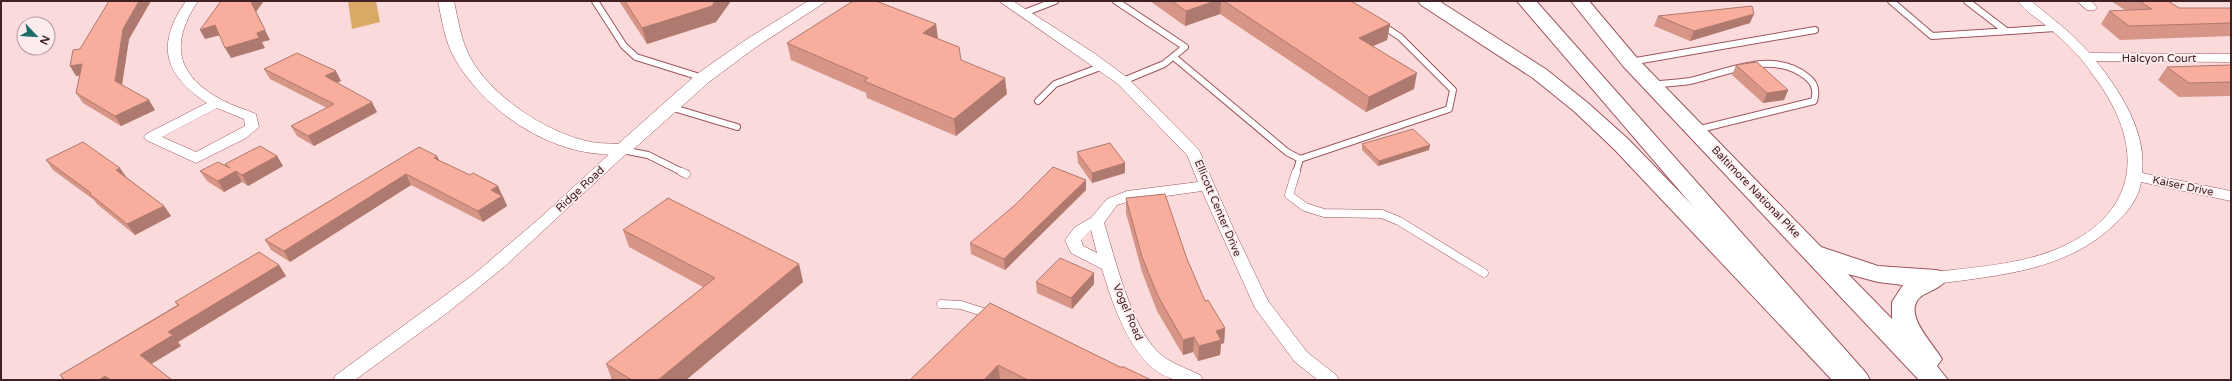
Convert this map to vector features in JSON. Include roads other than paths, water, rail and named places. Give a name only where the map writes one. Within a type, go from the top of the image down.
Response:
[{"type":"main road","points":[[1427,1],[1493,42],[1540,74],[1582,108],[1621,144],[1816,349],[1848,380]]},
{"type":"main road","points":[[1526,1],[1857,380]]},
{"type":"main road","points":[[1564,1],[1630,62]]},
{"type":"main road","name":"Baltimore National Pike","points":[[1580,1],[1630,62],[1935,380]]},
{"type":"main road","points":[[1810,249],[1848,267],[1869,273],[1895,278],[1936,278]]},
{"type":"main road","points":[[1936,278],[1910,294],[1903,305],[1903,311],[1909,329],[1944,380]]},
{"type":"street","points":[[192,1],[182,13],[173,34],[173,53],[180,68],[193,87],[217,103],[251,117],[252,127],[241,135],[196,158],[151,137],[217,103]]},
{"type":"street","points":[[446,1],[452,33],[463,59],[481,83],[507,107],[544,131],[583,146],[622,150]]},
{"type":"street","name":"Ridge Road","points":[[342,380],[455,297],[497,264],[669,107],[703,78],[750,44],[819,1]]},
{"type":"street","name":"Ellicott Center Drive","points":[[1005,1],[1123,81],[1194,153],[1226,230],[1261,304],[1302,357],[1330,380]]},
{"type":"street","points":[[1936,278],[2013,266],[2039,260],[2071,249],[2101,228],[2125,203],[2135,176],[2134,148],[2125,118],[2109,87],[2087,57],[2024,1]]},
{"type":"street","name":"Halcyon Court","points":[[2087,57],[2156,59],[2231,58]]},
{"type":"street","name":"Kaiser Drive","points":[[2135,176],[2231,196]]},
{"type":"street","points":[[1108,265],[1077,249],[1073,240],[1084,226],[1096,222],[1112,202],[1127,196],[1172,188],[1208,185]]},
{"type":"street","name":"Vogel Road","points":[[1096,222],[1108,265],[1124,307],[1143,347],[1159,362],[1194,380]]},
{"type":"lane","points":[[595,1],[624,46],[636,57],[703,78]]},
{"type":"lane","points":[[1024,13],[1055,1]]},
{"type":"lane","points":[[1116,1],[1185,47],[1175,58],[1148,72],[1123,81]]},
{"type":"lane","points":[[1891,1],[1932,36],[2056,28]]},
{"type":"lane","points":[[1967,1],[2006,31]]},
{"type":"lane","points":[[1175,58],[1287,152],[1300,159],[1449,109],[1453,90],[1400,37],[1375,21]]},
{"type":"lane","points":[[1630,62],[1815,30]]},
{"type":"lane","points":[[1652,85],[1695,79],[1740,67],[1772,64],[1783,64],[1799,69],[1812,81],[1816,96],[1814,101],[1696,130]]},
{"type":"lane","points":[[1038,101],[1055,84],[1103,66]]},
{"type":"lane","points":[[669,107],[737,127]]},
{"type":"lane","points":[[622,150],[648,155],[686,174]]},
{"type":"lane","points":[[1300,159],[1289,195],[1305,207],[1324,213],[1382,214],[1399,221],[1484,273]]},
{"type":"lane","points":[[940,304],[961,305],[994,316]]}]
